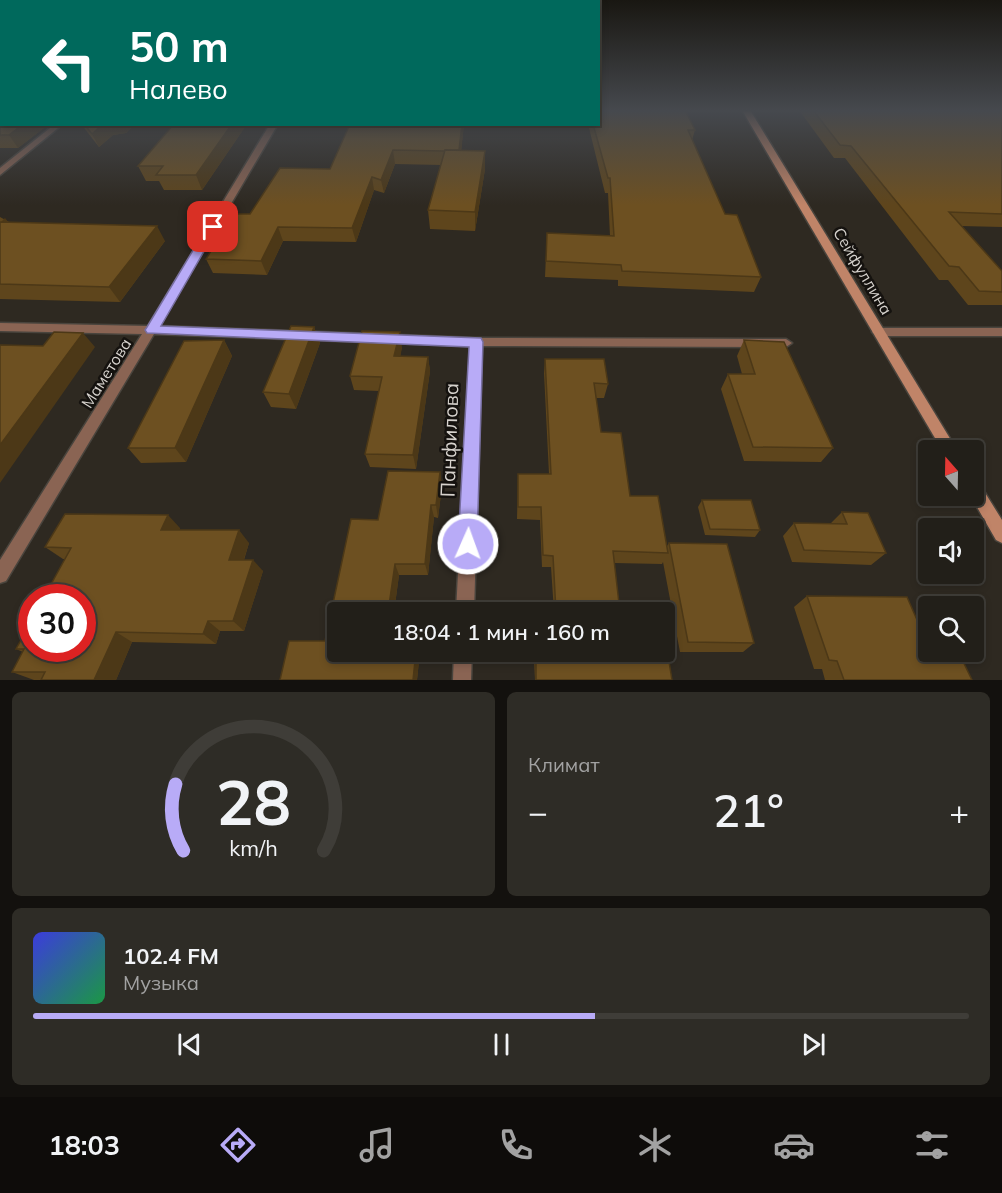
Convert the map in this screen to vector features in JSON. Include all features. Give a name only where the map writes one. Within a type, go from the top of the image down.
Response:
[{"type":"main road","name":"Сейфуллина","points":[[765,142],[944,440]]},
{"type":"main road","points":[[984,505],[1002,535]]},
{"type":"street","points":[[0,172],[38,142]]},
{"type":"street","name":"Маметова","points":[[0,575],[263,142]]},
{"type":"street","points":[[0,327],[476,342],[786,343]]},
{"type":"street","points":[[878,332],[1002,332]]},
{"type":"street","name":"Панфилова","points":[[465,602],[476,342]]},
{"type":"street","points":[[462,680],[463,662]]},
{"type":"building","points":[[159,142],[219,142],[196,175],[156,175],[163,166],[138,166]]},
{"type":"building","points":[[342,142],[460,142],[459,150],[393,150],[381,180],[372,177],[352,228],[278,227],[261,261],[206,259],[234,214],[250,214],[280,168],[330,169]]},
{"type":"building","points":[[598,142],[693,142],[725,214],[737,215],[761,277],[622,271],[621,265],[546,261],[547,233],[614,236],[610,178],[608,178]]},
{"type":"building","points":[[837,142],[1002,142],[1002,214],[949,212],[1002,271],[1002,292],[979,291],[959,267],[949,266],[851,146],[840,145]]},
{"type":"building","points":[[445,150],[485,151],[475,212],[428,210]]},
{"type":"building","points":[[0,222],[157,226],[109,287],[0,284]]},
{"type":"building","points":[[291,326],[314,327],[289,394],[263,392]]},
{"type":"building","points":[[362,331],[400,332],[394,356],[428,357],[413,455],[365,454],[382,377],[350,376]]},
{"type":"building","points":[[54,332],[83,333],[0,445],[0,345],[43,346]]},
{"type":"building","points":[[224,340],[175,448],[128,448],[184,341]]},
{"type":"building","points":[[744,340],[784,342],[833,448],[753,447],[728,374],[755,374]]},
{"type":"building","points":[[545,359],[604,359],[608,384],[594,383],[601,432],[621,433],[630,496],[658,496],[668,553],[613,551],[619,602],[555,602],[553,556],[543,555],[541,507],[518,507],[518,474],[551,474]]},
{"type":"building","points":[[388,471],[440,472],[436,505],[431,505],[425,564],[395,564],[389,602],[333,602],[351,519],[378,520]]},
{"type":"building","points":[[702,500],[751,500],[760,530],[710,529]]},
{"type":"building","points":[[842,512],[868,513],[886,553],[804,550],[794,523],[847,524]]},
{"type":"building","points":[[65,514],[168,515],[161,530],[239,530],[229,560],[253,560],[233,621],[208,621],[203,634],[116,632],[94,680],[41,680],[45,672],[12,672],[18,660],[96,662],[96,584],[51,584],[71,548],[45,547]]},
{"type":"building","points":[[669,543],[727,544],[754,643],[688,642]]},
{"type":"building","points":[[807,596],[907,597],[918,622],[918,662],[963,662],[972,680],[844,680],[837,661],[829,660]]},
{"type":"building","points":[[327,632],[327,662],[415,662],[413,680],[280,680],[289,641],[325,641]]},
{"type":"building","points":[[536,662],[669,662],[672,680],[536,680]]},
{"type":"route","points":[[213,227],[151,330],[476,342],[468,544]]}]
